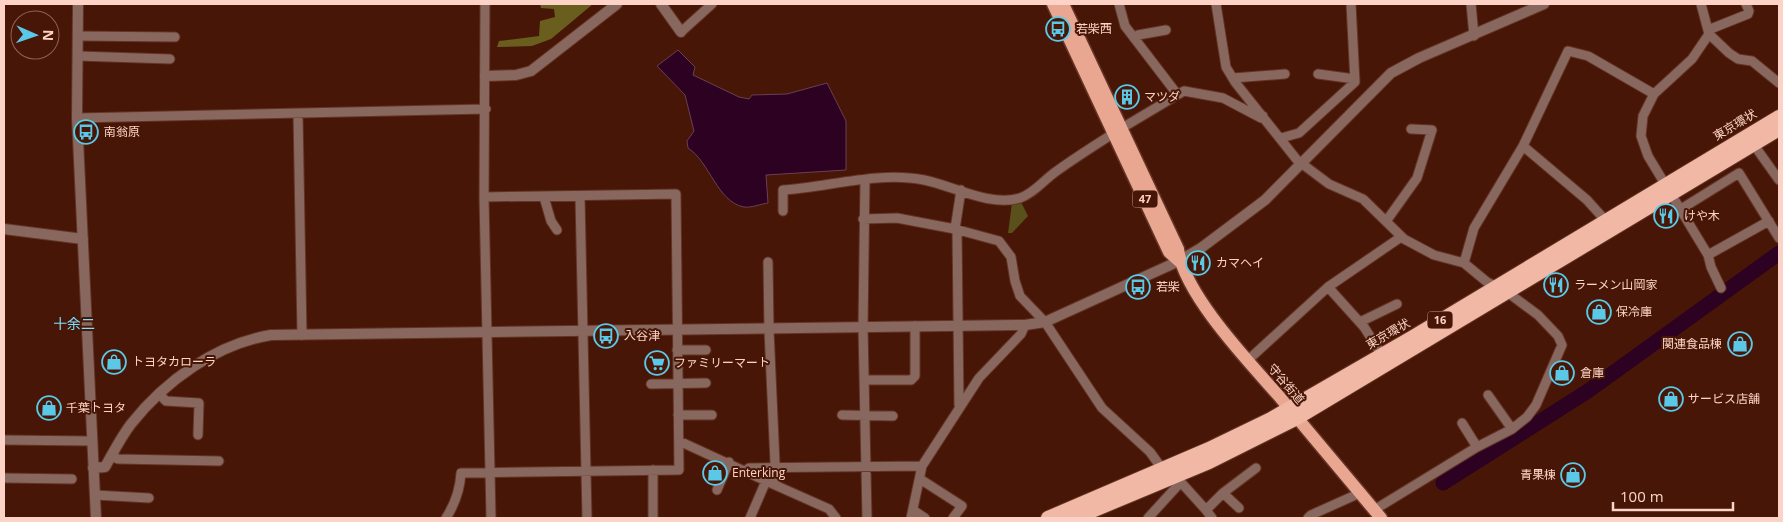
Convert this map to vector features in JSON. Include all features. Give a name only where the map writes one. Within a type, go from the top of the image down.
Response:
[{"type":"highway","name":"東京環状","points":[[1075,518],[1178,480],[1293,414],[1668,189],[1779,116]]},
{"type":"highway","name":"東京環状","points":[[1048,518],[1293,414],[1382,355],[1501,289],[1605,220],[1754,145],[1779,129]]},
{"type":"main road","name":"守谷街道","points":[[1053,4],[1178,249],[1179,261],[1212,317],[1377,514]]},
{"type":"main road","name":"守谷街道","points":[[1063,4],[1118,131]]},
{"type":"street","points":[[78,4],[77,118],[96,518]]},
{"type":"street","points":[[486,4],[484,198],[491,518]]},
{"type":"street","points":[[485,76],[516,75],[530,71],[617,4]]},
{"type":"street","points":[[661,4],[681,32],[712,4]]},
{"type":"street","points":[[1119,4],[1125,26],[1177,94]]},
{"type":"street","points":[[1216,4],[1226,67],[1301,162],[1329,184],[1363,199],[1387,220],[1401,237],[1434,255],[1464,263],[1538,314],[1558,336],[1562,345],[1536,405],[1528,417],[1512,429],[1477,447],[1377,514]]},
{"type":"street","points":[[1281,138],[1299,133],[1355,82],[1351,4]]},
{"type":"street","points":[[1471,4],[1474,36]]},
{"type":"street","points":[[93,468],[105,467],[130,425],[159,394],[194,367],[230,347],[264,336],[768,330],[1025,325],[1045,322],[1179,261],[1201,248],[1264,200],[1391,73],[1419,58],[1474,36],[1544,4]]},
{"type":"street","points":[[1701,4],[1709,32],[1729,53],[1738,59],[1752,61],[1779,83]]},
{"type":"street","points":[[1721,288],[1711,267],[1708,255],[1648,156],[1641,136],[1643,116],[1654,94],[1692,59],[1709,32],[1748,14],[1749,11],[1746,4]]},
{"type":"street","points":[[1134,38],[1138,34],[1166,30]]},
{"type":"street","points":[[78,36],[175,37]]},
{"type":"street","points":[[1464,263],[1474,228],[1523,146],[1568,51],[1588,56],[1654,94]]},
{"type":"street","points":[[78,56],[170,59]]},
{"type":"street","points":[[1233,78],[1286,74]]},
{"type":"street","points":[[1318,74],[1355,79]]},
{"type":"street","points":[[783,211],[783,190],[816,188],[886,177],[923,180],[1000,201],[1031,194],[1053,174],[1118,131],[1184,91],[1223,98],[1261,118],[1264,116]]},
{"type":"street","points":[[77,118],[486,109]]},
{"type":"street","points":[[298,114],[302,335]]},
{"type":"street","points":[[1387,220],[1417,178],[1432,130],[1411,129]]},
{"type":"street","points":[[1754,145],[1779,180]]},
{"type":"street","points":[[1523,146],[1587,200],[1605,220]]},
{"type":"street","points":[[1681,209],[1739,173],[1779,238]]},
{"type":"street","points":[[864,180],[863,327],[867,518]]},
{"type":"street","points":[[959,405],[956,230],[961,190]]},
{"type":"street","points":[[446,518],[453,507],[460,488],[461,473],[679,470],[676,194],[484,198]]},
{"type":"street","points":[[544,197],[551,221],[558,230]]},
{"type":"street","points":[[580,197],[587,518]]},
{"type":"street","points":[[863,219],[897,218],[999,241],[1011,257],[1014,281],[1020,296],[1045,322],[1102,408],[1150,452],[1163,470]]},
{"type":"street","points":[[1708,255],[1769,221]]},
{"type":"street","points":[[4,229],[84,239]]},
{"type":"street","points":[[1247,361],[1328,288],[1401,237]]},
{"type":"street","points":[[768,262],[768,330],[776,485]]},
{"type":"street","points":[[1328,288],[1360,322],[1382,355]]},
{"type":"street","points":[[1360,322],[1397,304]]},
{"type":"street","points":[[925,518],[912,514],[922,466],[959,405],[979,378],[1022,334],[1025,325]]},
{"type":"street","points":[[865,380],[912,380],[915,376],[916,326]]},
{"type":"street","points":[[677,350],[706,350]]},
{"type":"street","points":[[651,384],[706,384]]},
{"type":"street","points":[[159,394],[166,401],[199,403],[198,435]]},
{"type":"street","points":[[1488,395],[1512,429]]},
{"type":"street","points":[[678,415],[712,415]]},
{"type":"street","points":[[842,415],[893,416]]},
{"type":"street","points":[[1462,423],[1477,447]]},
{"type":"street","points":[[4,440],[92,441]]},
{"type":"street","points":[[678,441],[829,509],[836,518]]},
{"type":"street","points":[[111,456],[118,459],[219,461]]},
{"type":"street","points":[[717,490],[728,462]]},
{"type":"street","points":[[746,471],[750,468],[922,466]]},
{"type":"street","points":[[1206,510],[1223,493],[1256,468]]},
{"type":"street","points":[[653,470],[653,518]]},
{"type":"street","points":[[4,478],[72,479]]},
{"type":"street","points":[[920,479],[962,506],[953,518]]},
{"type":"street","points":[[1148,518],[1178,480],[1186,486],[1212,518]]},
{"type":"street","points":[[750,518],[766,481]]},
{"type":"street","points":[[1223,493],[1239,508]]},
{"type":"street","points":[[1308,518],[1360,493]]},
{"type":"street","points":[[95,495],[149,498]]},
{"type":"shaded area","points":[[540,4],[593,4],[551,39],[532,46],[497,47],[499,41],[539,36],[540,21],[555,17],[554,9],[541,8]]},
{"type":"shaded area","points":[[678,50],[695,67],[693,75],[739,97],[749,99],[752,95],[787,94],[827,83],[846,121],[846,170],[766,175],[768,203],[747,207],[735,204],[720,190],[696,154],[688,148],[687,141],[694,131],[685,95],[657,66]]},
{"type":"shaded area","points":[[1021,202],[1028,216],[1012,233],[1008,233],[1012,203]]},
{"type":"waterway","points":[[1443,483],[1588,391],[1779,253]]},
{"type":"place","name":"若柴西","points":[[1058,29]]},
{"type":"place","name":"マツダ","points":[[1127,97]]},
{"type":"place","name":"南翁原","points":[[86,132]]},
{"type":"place","name":"けや木","points":[[1666,216]]},
{"type":"place","name":"カマヘイ","points":[[1198,263]]},
{"type":"place","name":"ラーメン山岡家","points":[[1556,285]]},
{"type":"place","name":"若柴","points":[[1138,287]]},
{"type":"place","name":"保冷庫","points":[[1599,312]]},
{"type":"place","name":"入谷津","points":[[606,336]]},
{"type":"place","name":"関連食品棟","points":[[1740,344]]},
{"type":"place","name":"トヨタカローラ","points":[[114,362]]},
{"type":"place","name":"ファミリーマート","points":[[657,363]]},
{"type":"place","name":"倉庫","points":[[1562,373]]},
{"type":"place","name":"サービス店舗","points":[[1671,399]]},
{"type":"place","name":"千葉トヨタ","points":[[49,408]]},
{"type":"place","name":"Enterking","points":[[715,473]]},
{"type":"place","name":"青果棟","points":[[1573,475]]},
{"type":"district","name":"十余二","points":[[74,324]]}]
